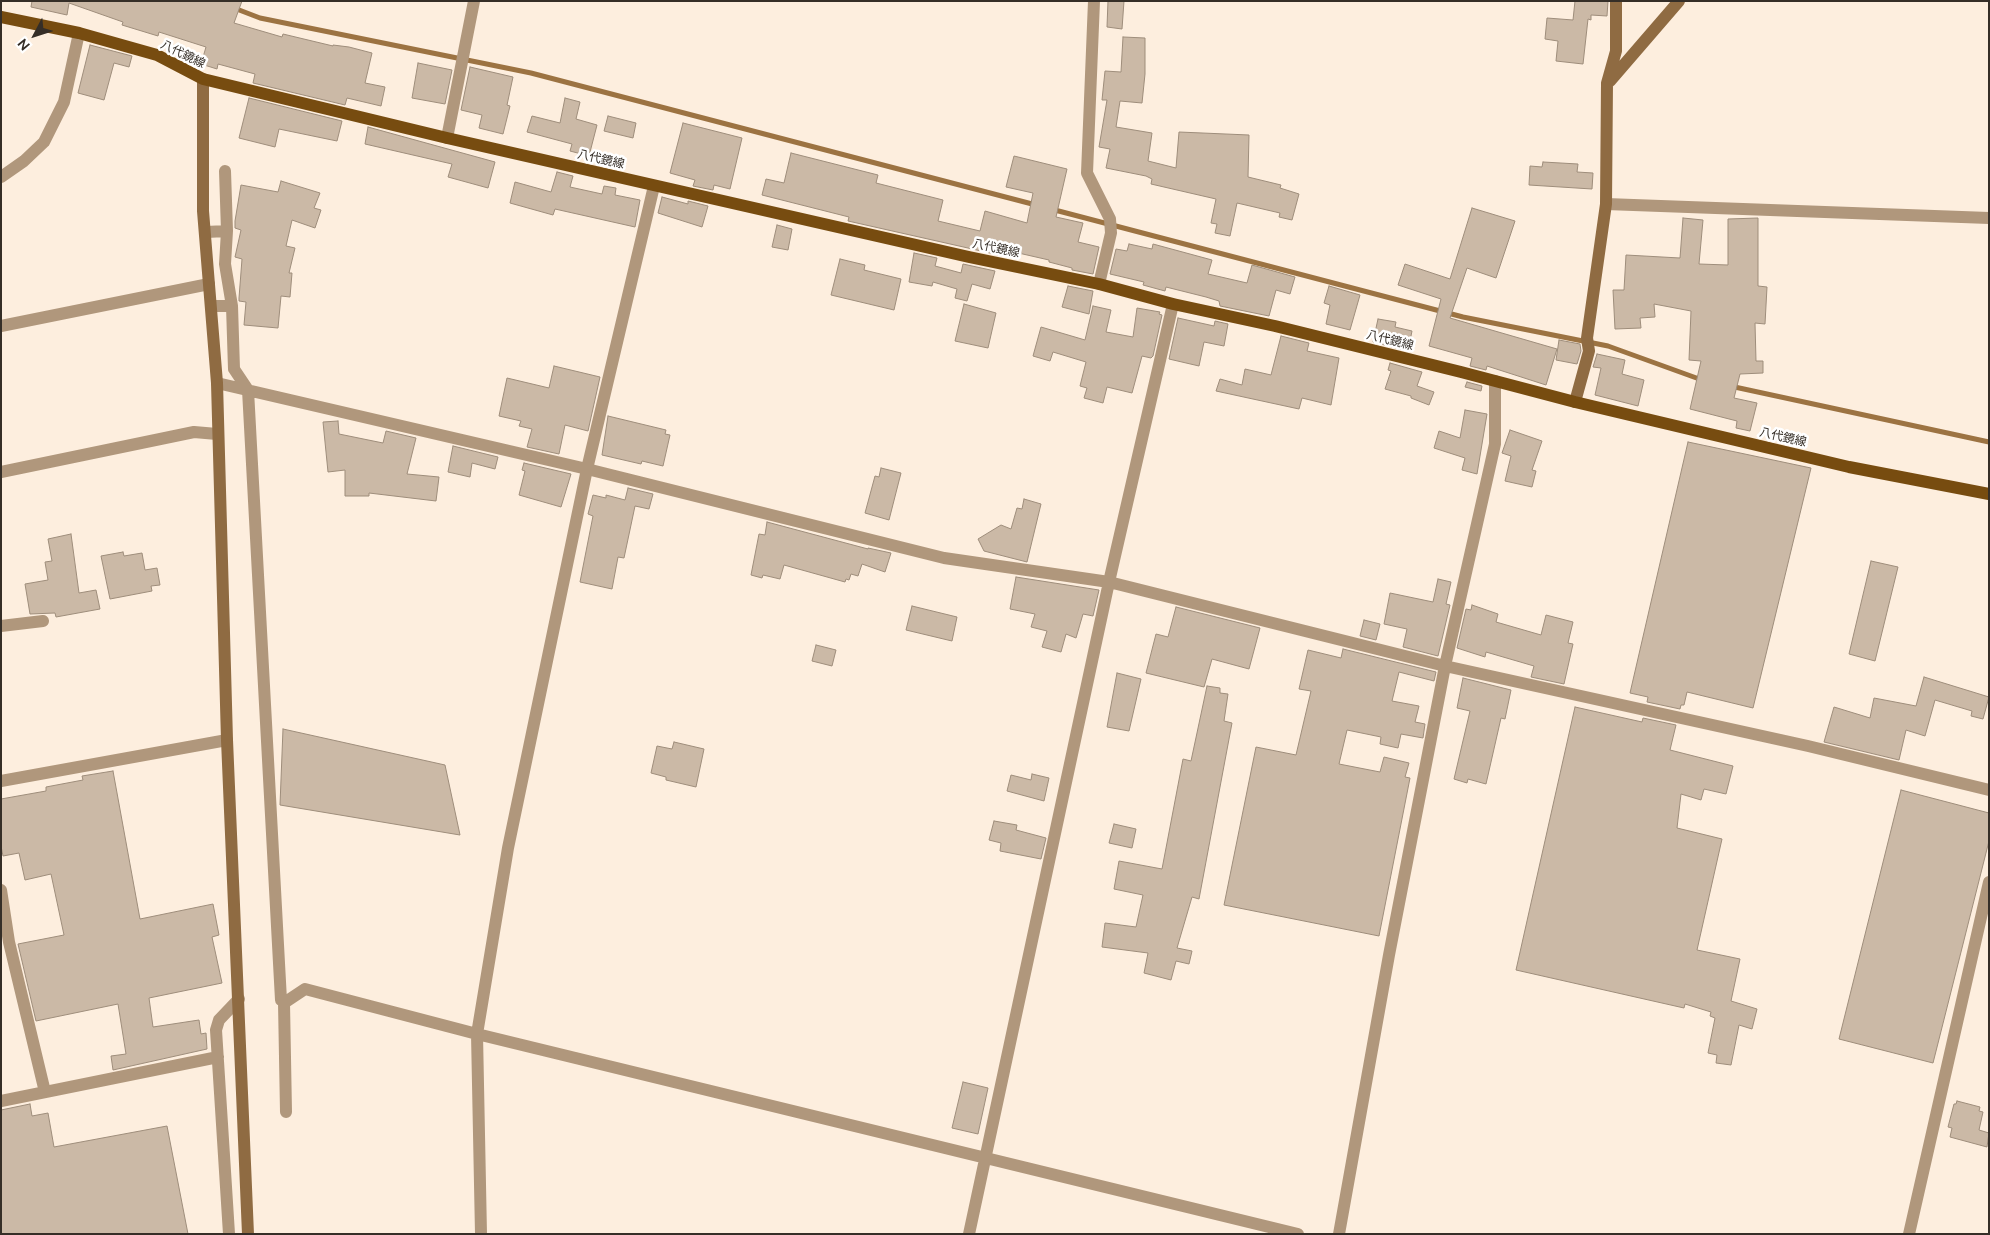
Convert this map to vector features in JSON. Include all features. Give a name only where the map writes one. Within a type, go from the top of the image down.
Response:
[{"type":"main road","name":"八代鏡線","points":[[1,17],[79,34],[157,55],[202,78],[447,138],[969,257],[1099,284],[1173,304],[1284,328],[1575,402],[1849,467],[1989,494]]},
{"type":"street","points":[[447,138],[474,1]]},
{"type":"street","points":[[1094,1],[1087,173],[1110,219],[1111,233],[1099,284]]},
{"type":"street","points":[[1575,402],[1588,344],[1606,204],[1608,83],[1616,52],[1616,1]]},
{"type":"street","points":[[1608,83],[1679,1]]},
{"type":"street","points":[[1,177],[24,161],[44,142],[64,102],[79,34]]},
{"type":"street","points":[[202,78],[204,211],[217,383],[226,740],[248,1234]]},
{"type":"street","points":[[225,171],[227,231],[225,264],[232,306],[234,370],[248,390],[281,1000]]},
{"type":"street","points":[[481,1234],[477,1034],[508,848],[587,469],[654,186]]},
{"type":"street","points":[[1606,204],[1989,218]]},
{"type":"street","points":[[206,232],[227,231]]},
{"type":"street","points":[[1,326],[209,284]]},
{"type":"street","points":[[970,1234],[1109,582],[1173,304]]},
{"type":"street","points":[[211,306],[232,306]]},
{"type":"street","points":[[1339,1234],[1389,955],[1445,666],[1495,444],[1496,381]]},
{"type":"street","points":[[217,383],[587,469],[944,558],[1109,582],[1445,666],[1808,746],[1989,790]]},
{"type":"street","points":[[1,472],[194,432],[217,434]]},
{"type":"street","points":[[1,626],[43,621]]},
{"type":"street","points":[[1,781],[226,740]]},
{"type":"street","points":[[1909,1234],[1989,882]]},
{"type":"street","points":[[1,890],[9,942],[44,1092]]},
{"type":"street","points":[[286,1112],[284,1003],[305,989],[477,1034],[1298,1234]]},
{"type":"street","points":[[229,1234],[216,1030],[218,1020],[239,999]]},
{"type":"street","points":[[1,1101],[218,1057]]},
{"type":"building","points":[[32,1],[242,1],[234,23],[282,37],[283,34],[372,53],[365,83],[385,87],[381,106],[347,98],[345,105],[253,83],[255,74],[218,64],[217,69],[201,64],[206,47],[159,32],[158,36],[122,25],[123,22],[69,3],[67,15],[31,7]]},
{"type":"building","points":[[1108,1],[1124,1],[1122,29],[1107,27]]},
{"type":"building","points":[[1575,1],[1608,1],[1607,16],[1591,15],[1591,20],[1588,19],[1583,64],[1556,61],[1558,41],[1545,39],[1547,18],[1573,20]]},
{"type":"building","points":[[1123,37],[1145,38],[1145,74],[1142,103],[1120,101],[1116,127],[1152,133],[1148,161],[1176,168],[1179,132],[1249,135],[1248,177],[1281,185],[1280,188],[1299,194],[1292,220],[1279,217],[1280,213],[1237,203],[1230,236],[1215,233],[1217,224],[1211,223],[1216,199],[1151,184],[1152,179],[1146,176],[1106,168],[1110,149],[1099,147],[1107,100],[1102,100],[1105,71],[1121,72]]},
{"type":"building","points":[[90,45],[132,56],[129,67],[114,63],[104,100],[78,93]]},
{"type":"building","points":[[418,63],[452,70],[445,104],[412,98]]},
{"type":"building","points":[[470,67],[513,77],[507,105],[510,106],[503,134],[479,128],[482,115],[461,110]]},
{"type":"building","points":[[249,98],[342,121],[337,141],[279,129],[275,147],[239,138]]},
{"type":"building","points":[[565,98],[580,102],[576,119],[597,125],[589,156],[570,151],[572,144],[527,132],[532,116],[560,123]]},
{"type":"building","points":[[608,116],[636,123],[633,138],[604,131]]},
{"type":"building","points":[[683,123],[742,138],[730,189],[714,185],[713,190],[693,186],[695,180],[670,173]]},
{"type":"building","points":[[368,127],[495,162],[488,188],[448,177],[452,164],[365,144]]},
{"type":"building","points":[[791,153],[878,175],[876,183],[943,200],[938,221],[980,231],[985,211],[1027,223],[1033,193],[1006,187],[1014,156],[1067,169],[1056,217],[1083,223],[1078,242],[1099,247],[1093,274],[1072,270],[1072,268],[1049,262],[1049,260],[1001,249],[999,255],[848,221],[849,217],[762,195],[766,179],[784,183]]},
{"type":"building","points":[[1543,162],[1578,164],[1577,172],[1593,173],[1592,189],[1529,185],[1530,166],[1542,167]]},
{"type":"building","points":[[557,172],[573,176],[570,187],[602,194],[604,186],[616,188],[615,195],[640,200],[635,227],[555,209],[553,215],[510,203],[515,182],[551,192]]},
{"type":"building","points":[[281,181],[320,193],[314,208],[321,210],[315,228],[292,220],[286,246],[295,248],[289,273],[292,273],[290,297],[281,296],[278,328],[244,325],[246,302],[239,301],[242,259],[235,257],[241,230],[235,228],[235,221],[241,185],[278,192]]},
{"type":"building","points":[[662,197],[688,204],[688,201],[708,206],[702,227],[658,213]]},
{"type":"building","points":[[1472,208],[1515,221],[1496,278],[1467,268],[1450,318],[1557,349],[1546,385],[1487,366],[1486,370],[1470,366],[1472,358],[1429,346],[1441,299],[1398,285],[1405,264],[1450,279]]},
{"type":"building","points":[[1683,218],[1703,220],[1699,264],[1728,265],[1728,219],[1758,218],[1758,286],[1767,287],[1765,324],[1755,323],[1756,361],[1763,361],[1763,373],[1740,374],[1734,398],[1757,403],[1750,431],[1736,428],[1737,421],[1690,409],[1701,361],[1689,360],[1691,311],[1654,304],[1655,317],[1640,318],[1641,328],[1615,329],[1613,290],[1624,290],[1626,255],[1680,258]]},
{"type":"building","points":[[777,225],[792,229],[788,250],[772,247]]},
{"type":"building","points":[[1129,244],[1152,249],[1153,244],[1212,260],[1208,274],[1247,283],[1252,265],[1295,277],[1290,294],[1276,290],[1269,316],[1220,306],[1219,301],[1206,297],[1166,287],[1165,291],[1143,285],[1144,282],[1110,274],[1116,249],[1127,251]]},
{"type":"building","points":[[914,253],[937,258],[935,266],[961,273],[963,264],[995,271],[990,289],[972,284],[967,301],[955,298],[957,289],[933,282],[932,286],[909,282]]},
{"type":"building","points":[[840,259],[865,265],[864,270],[901,279],[894,310],[831,295]]},
{"type":"building","points":[[1068,286],[1093,291],[1089,314],[1062,307]]},
{"type":"building","points":[[1329,286],[1360,295],[1350,330],[1326,324],[1330,305],[1324,303]]},
{"type":"building","points":[[964,304],[996,313],[988,348],[955,341]]},
{"type":"building","points":[[1093,306],[1111,310],[1106,332],[1133,337],[1137,308],[1160,312],[1159,314],[1162,315],[1153,356],[1151,358],[1142,356],[1132,393],[1107,387],[1103,403],[1084,398],[1087,388],[1080,386],[1086,362],[1053,352],[1050,361],[1033,356],[1041,327],[1085,340]]},
{"type":"building","points":[[1178,318],[1214,326],[1215,321],[1228,324],[1224,346],[1204,342],[1199,366],[1169,359]]},
{"type":"building","points":[[1378,319],[1396,322],[1395,327],[1412,331],[1408,351],[1373,342]]},
{"type":"building","points":[[1281,336],[1309,343],[1307,351],[1339,358],[1331,405],[1302,398],[1299,409],[1216,391],[1220,379],[1242,385],[1245,369],[1271,375]]},
{"type":"building","points":[[1559,340],[1580,344],[1581,351],[1577,364],[1556,360]]},
{"type":"building","points":[[1597,354],[1625,360],[1622,374],[1644,380],[1638,406],[1595,395],[1601,368],[1593,367]]},
{"type":"building","points":[[1390,363],[1422,372],[1417,386],[1434,392],[1429,405],[1411,398],[1411,396],[1385,389],[1391,371],[1388,370]]},
{"type":"building","points":[[554,366],[600,377],[588,431],[565,425],[559,454],[527,447],[532,429],[519,426],[521,421],[499,416],[507,378],[549,388]]},
{"type":"building","points":[[1467,382],[1482,386],[1481,391],[1465,387]]},
{"type":"building","points":[[1465,410],[1487,414],[1477,474],[1462,470],[1465,458],[1434,448],[1439,431],[1460,438]]},
{"type":"building","points":[[608,416],[666,430],[665,434],[670,435],[663,466],[642,461],[641,464],[602,455]]},
{"type":"building","points":[[338,421],[339,434],[383,443],[386,431],[416,438],[407,474],[439,477],[436,501],[369,493],[369,496],[345,496],[345,470],[328,472],[323,422]]},
{"type":"building","points":[[1510,430],[1542,441],[1532,470],[1536,471],[1532,487],[1505,481],[1511,456],[1502,453]]},
{"type":"building","points":[[1688,442],[1811,468],[1753,708],[1687,692],[1684,705],[1681,705],[1680,709],[1647,702],[1648,697],[1630,693]]},
{"type":"building","points":[[453,446],[498,457],[495,469],[472,463],[470,477],[448,472]]},
{"type":"building","points":[[524,463],[571,474],[561,507],[519,495],[525,471],[522,470]]},
{"type":"building","points":[[881,468],[901,473],[889,520],[865,513],[875,476],[879,477]]},
{"type":"building","points":[[628,488],[653,494],[649,509],[635,506],[624,558],[618,557],[612,589],[580,582],[593,516],[588,514],[593,495],[606,498],[606,495],[625,500]]},
{"type":"building","points":[[1024,499],[1041,504],[1027,562],[984,551],[978,539],[1001,525],[1011,529],[1017,508],[1022,509]]},
{"type":"building","points":[[767,522],[868,549],[891,553],[885,572],[862,564],[858,576],[851,574],[849,580],[846,579],[845,582],[784,565],[780,579],[763,575],[762,578],[751,575],[759,534],[765,535]]},
{"type":"building","points":[[71,534],[79,593],[96,590],[100,609],[56,617],[55,613],[30,614],[25,584],[48,580],[45,562],[52,561],[48,539]]},
{"type":"building","points":[[123,552],[124,556],[142,553],[145,570],[157,568],[160,585],[151,586],[152,591],[110,599],[101,556]]},
{"type":"building","points":[[1871,561],[1898,567],[1875,661],[1849,654]]},
{"type":"building","points":[[1016,577],[1099,590],[1093,616],[1083,614],[1076,638],[1066,634],[1061,652],[1042,647],[1047,631],[1031,627],[1035,614],[1010,609]]},
{"type":"building","points":[[1438,579],[1451,582],[1446,604],[1450,605],[1438,656],[1403,647],[1407,629],[1384,624],[1390,593],[1433,602]]},
{"type":"building","points":[[1472,605],[1498,614],[1496,622],[1541,635],[1546,615],[1573,622],[1568,643],[1573,644],[1564,684],[1531,677],[1534,666],[1486,652],[1485,657],[1457,648],[1466,609],[1471,610]]},
{"type":"building","points":[[912,606],[957,617],[952,641],[906,630]]},
{"type":"building","points":[[1176,607],[1260,628],[1249,669],[1212,659],[1204,687],[1146,673],[1156,634],[1168,637]]},
{"type":"building","points":[[1364,620],[1380,624],[1376,640],[1360,636]]},
{"type":"building","points":[[816,645],[836,650],[832,666],[812,661]]},
{"type":"building","points":[[1343,649],[1436,672],[1434,681],[1399,672],[1392,701],[1419,706],[1415,722],[1425,724],[1423,738],[1401,734],[1398,748],[1380,744],[1381,737],[1347,730],[1339,764],[1380,772],[1384,757],[1409,763],[1405,777],[1410,778],[1379,936],[1224,905],[1256,747],[1296,755],[1311,691],[1299,689],[1308,650],[1341,658]]},
{"type":"building","points":[[1117,673],[1141,679],[1129,731],[1107,727]]},
{"type":"building","points":[[1924,677],[1989,697],[1983,719],[1971,716],[1972,711],[1935,700],[1925,736],[1906,730],[1899,760],[1824,742],[1834,707],[1870,718],[1874,698],[1916,706]]},
{"type":"building","points":[[1463,678],[1511,690],[1505,719],[1501,718],[1486,784],[1468,779],[1467,783],[1454,779],[1470,711],[1457,708]]},
{"type":"building","points":[[1207,686],[1220,688],[1220,693],[1228,694],[1224,721],[1232,723],[1199,899],[1192,897],[1177,948],[1192,951],[1189,964],[1176,961],[1171,980],[1144,973],[1148,953],[1102,947],[1105,923],[1136,927],[1143,895],[1114,889],[1119,861],[1162,869],[1183,759],[1191,761]]},
{"type":"building","points":[[1575,707],[1642,722],[1643,718],[1676,725],[1670,750],[1733,766],[1726,794],[1704,789],[1701,800],[1681,794],[1677,828],[1722,839],[1697,950],[1740,959],[1731,1001],[1757,1009],[1752,1029],[1739,1025],[1731,1065],[1716,1063],[1717,1055],[1708,1053],[1715,1018],[1710,1016],[1711,1012],[1685,1004],[1684,1008],[1516,970]]},
{"type":"building","points":[[283,729],[445,765],[460,835],[280,805]]},
{"type":"building","points":[[674,742],[704,749],[696,787],[666,780],[666,777],[651,773],[657,746],[672,749]]},
{"type":"building","points":[[113,771],[140,919],[213,904],[219,935],[212,937],[222,983],[149,998],[153,1027],[199,1020],[201,1034],[206,1033],[207,1049],[113,1070],[111,1056],[126,1054],[118,1004],[36,1021],[18,944],[64,935],[51,874],[25,880],[19,853],[3,856],[1,846],[1,799],[46,791],[46,787],[83,780],[82,776]]},
{"type":"building","points":[[1032,774],[1049,778],[1044,801],[1007,791],[1011,775],[1031,780]]},
{"type":"building","points":[[1901,790],[1989,813],[1989,841],[1933,1063],[1839,1039]]},
{"type":"building","points":[[994,821],[1017,825],[1016,830],[1046,838],[1041,859],[1000,851],[1001,843],[989,840]]},
{"type":"building","points":[[1114,824],[1136,829],[1132,848],[1109,843]]},
{"type":"building","points":[[963,1082],[988,1088],[978,1134],[952,1128]]},
{"type":"building","points":[[1957,1101],[1980,1107],[1979,1111],[1983,1112],[1979,1130],[1989,1133],[1987,1147],[1950,1137],[1952,1128],[1948,1127],[1954,1104]]},
{"type":"building","points":[[30,1104],[32,1116],[48,1113],[54,1147],[167,1126],[188,1234],[1,1234],[1,1110]]},
{"type":"waterway","points":[[234,8],[260,18],[531,73],[1036,205]]},
{"type":"waterway","points":[[1051,209],[1463,317],[1608,346],[1702,380]]},
{"type":"waterway","points":[[1730,386],[1989,442]]}]
